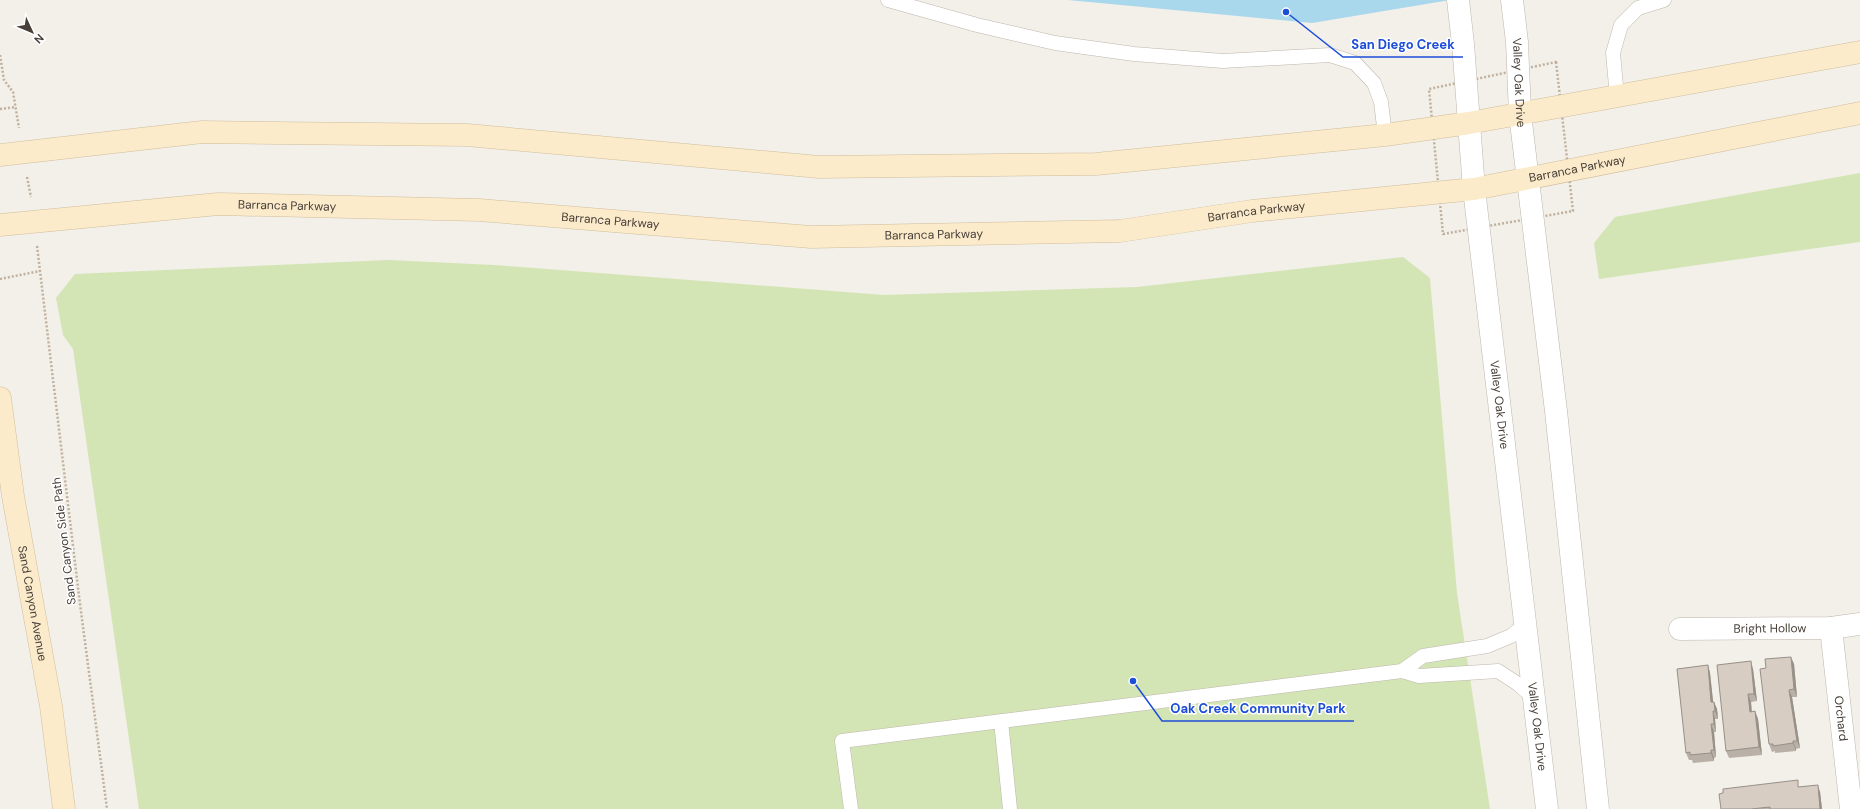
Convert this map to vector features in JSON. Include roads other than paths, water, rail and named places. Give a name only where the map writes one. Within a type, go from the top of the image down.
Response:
[{"type":"main road","points":[[0,155],[202,132],[467,135],[819,167],[1096,164],[1384,135],[1469,123],[1860,52]]},
{"type":"main road","name":"Barranca Parkway","points":[[0,225],[218,204],[479,210],[811,237],[1120,231],[1252,211],[1474,189],[1860,113]]},
{"type":"main road","name":"Sand Canyon Avenue","points":[[0,398],[13,496],[50,706],[64,809]]},
{"type":"street","name":"Valley Oak Drive","points":[[1458,0],[1464,44],[1474,189],[1536,699],[1547,809]]},
{"type":"street","name":"Valley Oak Drive","points":[[1512,0],[1517,42],[1520,114],[1557,419],[1598,809]]},
{"type":"street","name":"Bright Hollow","points":[[1680,629],[1831,628],[1860,624]]},
{"type":"street","name":"Orchard","points":[[1831,628],[1851,809]]},
{"type":"lane","points":[[888,0],[977,25],[1055,43],[1134,54],[1223,61],[1330,55],[1355,63],[1374,83],[1381,102],[1384,135]]},
{"type":"lane","points":[[1617,97],[1612,53],[1621,25],[1638,8],[1664,0]]},
{"type":"lane","points":[[1402,671],[1423,656],[1487,646],[1511,636],[1526,624]]},
{"type":"lane","points":[[851,809],[842,741],[1402,671],[1419,676],[1498,671],[1518,684],[1536,699]]},
{"type":"lane","points":[[1001,720],[1010,809]]},
{"type":"water","points":[[1068,0],[1450,0],[1312,23]]},
{"type":"place","name":"San Diego Creek","points":[[1286,12]]},
{"type":"place","name":"Oak Creek Community Park","points":[[1133,681]]}]
